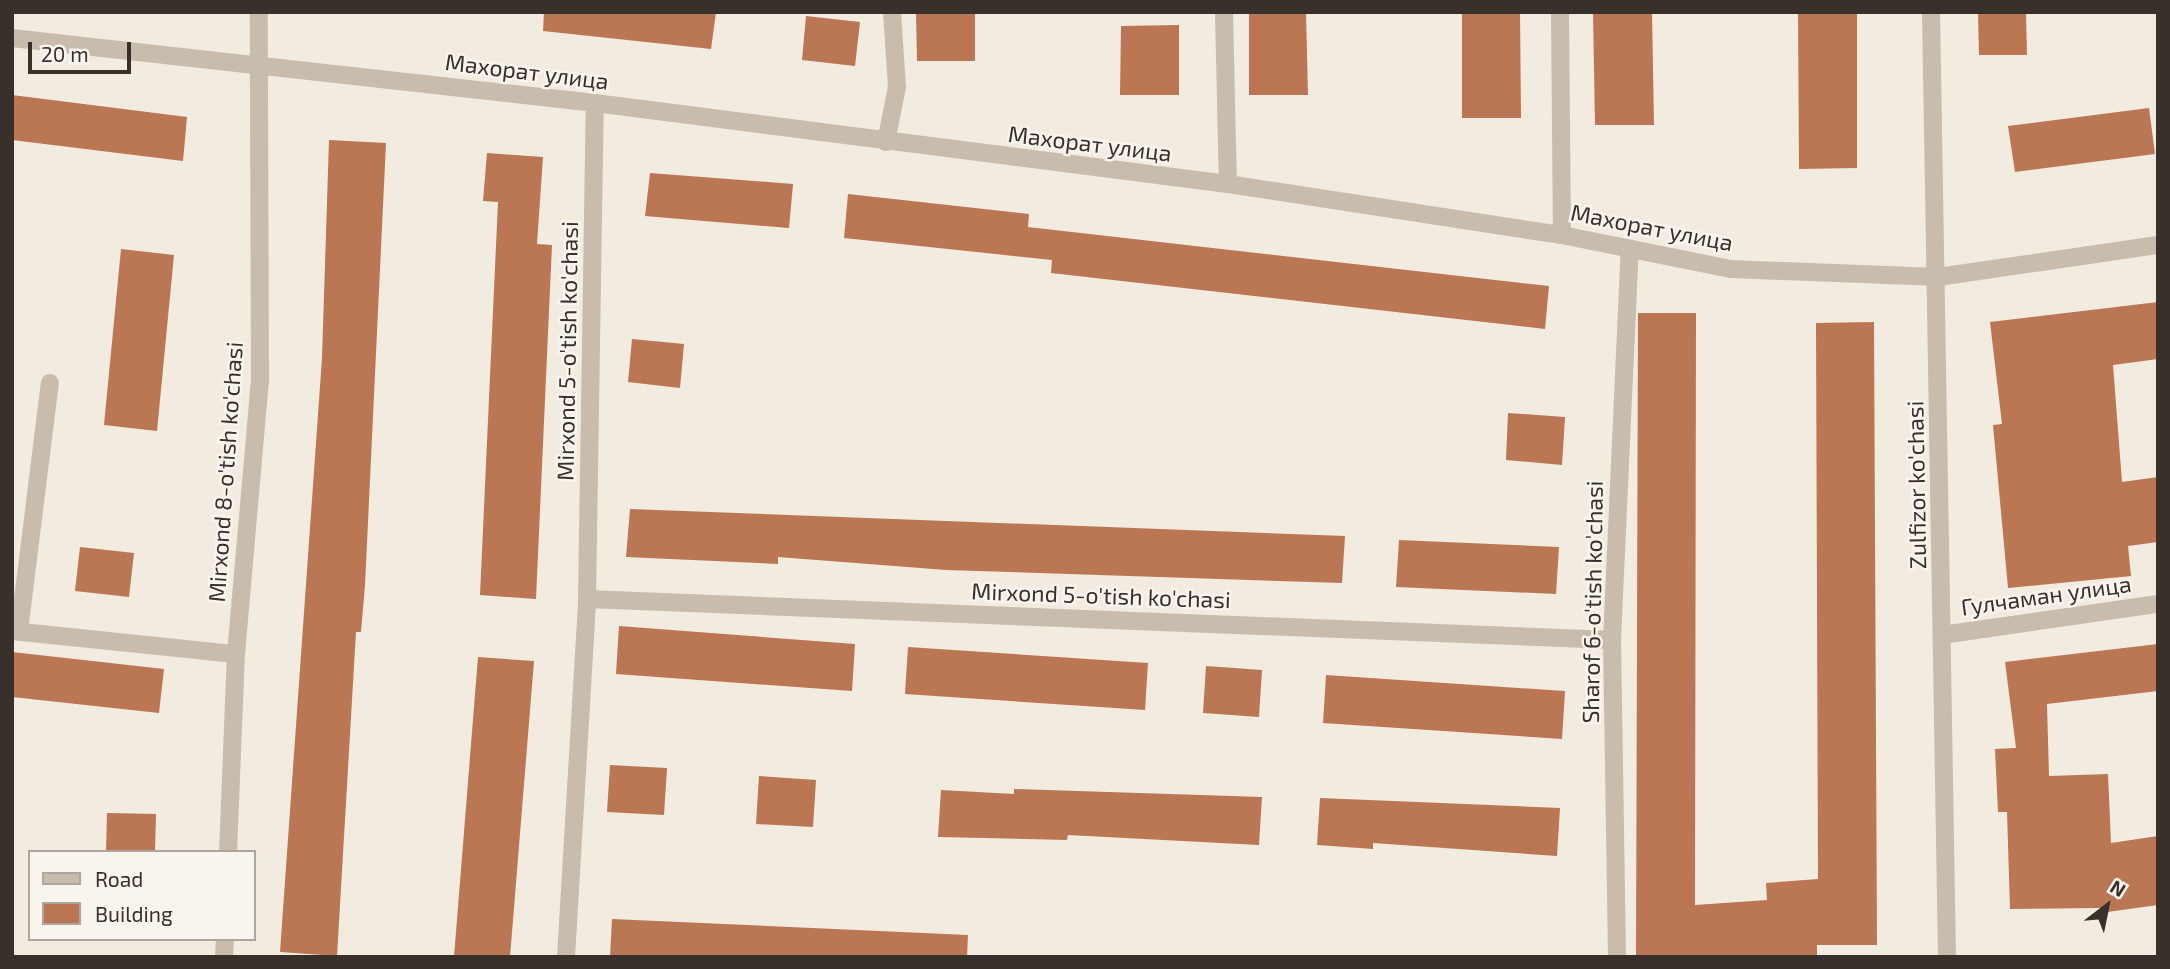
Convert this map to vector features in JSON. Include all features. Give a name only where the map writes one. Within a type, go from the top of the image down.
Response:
[{"type":"street","name":"Mirxond 8-o'tish ko'chasi","points":[[228,850],[236,654],[260,381],[257,64],[259,12]]},
{"type":"street","points":[[886,142],[897,87],[892,12]]},
{"type":"street","points":[[1224,12],[1228,184]]},
{"type":"street","points":[[1560,12],[1562,234]]},
{"type":"street","name":"Zulfizor ko'chasi","points":[[1931,12],[1938,277],[1947,957]]},
{"type":"street","name":"Махорат улица","points":[[12,38],[595,103],[1228,184],[1562,234],[1731,269],[1938,277],[2158,244]]},
{"type":"street","name":"Mirxond 5-o'tish ko'chasi","points":[[566,957],[587,599],[595,103]]},
{"type":"street","name":"Sharof 6-o'tish ko'chasi","points":[[1617,957],[1612,640],[1630,248]]},
{"type":"street","points":[[50,383],[16,631],[236,654]]},
{"type":"street","name":"Mirxond 5-o'tish ko'chasi","points":[[587,599],[1612,640]]},
{"type":"street","name":"Гулчаман улица","points":[[1942,635],[2158,604]]},
{"type":"building","points":[[544,12],[716,12],[711,49],[543,31]]},
{"type":"building","points":[[916,12],[975,12],[975,61],[917,61]]},
{"type":"building","points":[[1249,12],[1306,12],[1308,95],[1249,95]]},
{"type":"building","points":[[1462,12],[1520,12],[1521,118],[1462,118]]},
{"type":"building","points":[[1593,12],[1652,12],[1654,125],[1595,125]]},
{"type":"building","points":[[1798,12],[1857,12],[1857,168],[1799,169]]},
{"type":"building","points":[[1978,12],[2026,12],[2027,55],[1979,55]]},
{"type":"building","points":[[806,16],[860,22],[855,66],[802,60]]},
{"type":"building","points":[[1179,25],[1179,95],[1120,95],[1121,26]]},
{"type":"building","points":[[12,95],[187,117],[183,161],[12,140]]},
{"type":"building","points":[[2149,108],[2155,154],[2015,172],[2008,126]]},
{"type":"building","points":[[329,140],[386,143],[365,585],[361,632],[356,632],[337,956],[280,952],[322,358]]},
{"type":"building","points":[[487,153],[543,157],[537,244],[552,245],[536,599],[480,595],[498,202],[483,201]]},
{"type":"building","points":[[650,173],[793,184],[789,228],[645,216]]},
{"type":"building","points":[[848,194],[1029,214],[1028,227],[1549,286],[1545,329],[1051,273],[1052,260],[844,238]]},
{"type":"building","points":[[121,249],[174,255],[157,431],[104,425]]},
{"type":"building","points":[[2158,302],[2158,359],[2113,365],[2122,482],[2158,477],[2158,542],[2128,546],[2131,576],[2008,588],[1993,425],[2002,424],[1990,322]]},
{"type":"building","points":[[1638,313],[1696,313],[1695,905],[1767,900],[1766,883],[1818,879],[1816,323],[1874,322],[1877,945],[1817,945],[1817,957],[1636,957]]},
{"type":"building","points":[[632,339],[684,344],[680,388],[628,382]]},
{"type":"building","points":[[1508,413],[1565,417],[1562,465],[1506,460]]},
{"type":"building","points":[[630,509],[1345,536],[1342,583],[946,570],[778,557],[778,564],[626,557]]},
{"type":"building","points":[[1399,540],[1559,547],[1556,594],[1396,587]]},
{"type":"building","points":[[80,547],[134,553],[129,597],[75,591]]},
{"type":"building","points":[[619,626],[855,644],[852,691],[616,674]]},
{"type":"building","points":[[2158,644],[2158,691],[2047,704],[2049,776],[2108,774],[2111,843],[2158,836],[2158,905],[2100,913],[2100,908],[2010,909],[2007,812],[1998,812],[1995,749],[2016,748],[2005,662]]},
{"type":"building","points":[[908,647],[1148,663],[1145,710],[905,694]]},
{"type":"building","points":[[12,652],[164,669],[159,713],[12,697]]},
{"type":"building","points":[[478,657],[534,661],[510,957],[454,957]]},
{"type":"building","points":[[1206,666],[1262,670],[1259,717],[1203,713]]},
{"type":"building","points":[[1326,675],[1565,691],[1562,739],[1323,723]]},
{"type":"building","points":[[610,765],[667,768],[664,815],[607,812]]},
{"type":"building","points":[[759,776],[816,780],[813,827],[756,824]]},
{"type":"building","points":[[1014,789],[1262,797],[1259,845],[1068,835],[1067,840],[938,837],[941,790],[1014,794]]},
{"type":"building","points":[[1320,798],[1560,808],[1557,856],[1373,843],[1373,849],[1317,845]]},
{"type":"building","points":[[107,813],[156,814],[155,850],[106,850]]},
{"type":"building","points":[[612,919],[968,935],[967,957],[610,957]]}]
